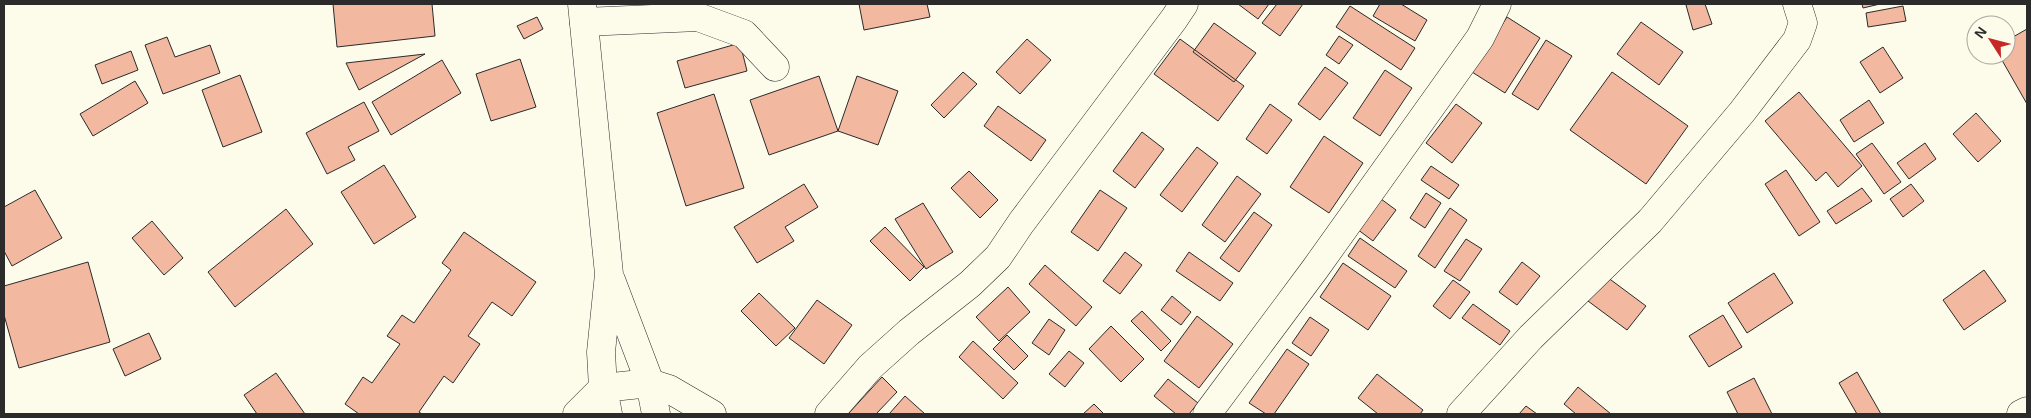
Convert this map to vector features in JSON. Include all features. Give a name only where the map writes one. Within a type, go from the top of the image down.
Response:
[{"type":"street","points":[[829,414],[870,368],[909,332],[970,284],[998,257],[1021,223],[1184,4]]},
{"type":"street","points":[[1207,414],[1315,269],[1480,38],[1497,4]]},
{"type":"street","points":[[1461,414],[1531,337],[1650,221],[1742,112],[1797,40],[1803,24],[1797,4]]},
{"type":"street","points":[[605,401],[601,352],[609,274],[583,13],[698,17],[744,34],[775,67]]},
{"type":"street","points":[[609,274],[650,383],[656,414]]},
{"type":"street","points":[[577,414],[650,383],[669,389],[712,414]]},
{"type":"street","points":[[2022,414],[2027,411]]},
{"type":"building","points":[[333,4],[432,4],[435,36],[337,47]]},
{"type":"building","points":[[859,4],[927,4],[930,17],[864,30]]},
{"type":"building","points":[[1238,4],[1269,4],[1258,19]]},
{"type":"building","points":[[1277,4],[1303,4],[1280,36],[1262,23]]},
{"type":"building","points":[[1380,4],[1401,4],[1427,20],[1415,41],[1373,16]]},
{"type":"building","points":[[1705,4],[1712,24],[1693,30],[1686,5]]},
{"type":"building","points":[[1862,4],[1880,4],[1863,8]]},
{"type":"building","points":[[1350,6],[1415,48],[1401,70],[1336,27]]},
{"type":"building","points":[[1903,6],[1906,21],[1868,27],[1866,13]]},
{"type":"building","points":[[537,17],[543,29],[524,39],[517,26]]},
{"type":"building","points":[[1507,17],[1540,38],[1505,93],[1472,72]]},
{"type":"building","points":[[1641,22],[1683,52],[1659,85],[1617,54]]},
{"type":"building","points":[[1214,23],[1256,53],[1234,82],[1193,52]]},
{"type":"building","points":[[2027,29],[2027,104],[2005,65],[2016,65],[2016,35]]},
{"type":"building","points":[[1339,36],[1353,45],[1339,64],[1326,55]]},
{"type":"building","points":[[167,37],[175,57],[210,45],[220,73],[163,94],[145,45]]},
{"type":"building","points":[[1027,39],[1051,60],[1020,94],[996,72]]},
{"type":"building","points":[[1180,39],[1244,86],[1218,121],[1154,74]]},
{"type":"building","points":[[1546,40],[1572,56],[1538,110],[1512,94]]},
{"type":"building","points":[[740,43],[747,71],[685,88],[677,61]]},
{"type":"building","points":[[1883,47],[1903,78],[1880,93],[1860,62]]},
{"type":"building","points":[[131,51],[138,70],[102,84],[95,65]]},
{"type":"building","points":[[425,54],[359,90],[346,63]]},
{"type":"building","points":[[520,59],[536,107],[491,121],[476,74]]},
{"type":"building","points":[[442,60],[461,93],[391,135],[372,102]]},
{"type":"building","points":[[1325,67],[1348,83],[1320,120],[1298,104]]},
{"type":"building","points":[[1385,70],[1412,88],[1380,136],[1353,118]]},
{"type":"building","points":[[963,72],[977,84],[944,118],[931,105]]},
{"type":"building","points":[[1612,72],[1688,126],[1646,184],[1570,130]]},
{"type":"building","points":[[240,75],[262,132],[223,147],[202,90]]},
{"type":"building","points":[[819,76],[838,131],[769,155],[750,100]]},
{"type":"building","points":[[857,76],[898,91],[878,145],[838,131]]},
{"type":"building","points":[[135,81],[148,103],[93,136],[80,114]]},
{"type":"building","points":[[1799,92],[1862,166],[1838,187],[1826,172],[1816,181],[1765,121]]},
{"type":"building","points":[[714,94],[744,188],[686,206],[657,113]]},
{"type":"building","points":[[1869,100],[1884,123],[1854,142],[1840,120]]},
{"type":"building","points":[[364,102],[379,131],[348,147],[355,160],[327,174],[306,133]]},
{"type":"building","points":[[1270,104],[1292,120],[1267,154],[1246,139]]},
{"type":"building","points":[[1456,104],[1482,123],[1452,163],[1426,143]]},
{"type":"building","points":[[998,106],[1046,140],[1031,161],[984,126]]},
{"type":"building","points":[[1976,113],[2001,141],[1978,162],[1953,134]]},
{"type":"building","points":[[1142,132],[1164,149],[1135,188],[1113,171]]},
{"type":"building","points":[[1324,136],[1363,163],[1329,213],[1290,187]]},
{"type":"building","points":[[1872,143],[1901,182],[1884,194],[1856,154]]},
{"type":"building","points":[[1925,143],[1936,159],[1909,179],[1897,163]]},
{"type":"building","points":[[1197,147],[1218,163],[1182,212],[1160,195]]},
{"type":"building","points":[[384,165],[416,217],[374,244],[341,192]]},
{"type":"building","points":[[1431,166],[1459,185],[1449,199],[1421,180]]},
{"type":"building","points":[[1786,170],[1820,222],[1799,236],[1765,184]]},
{"type":"building","points":[[969,171],[998,200],[980,218],[951,188]]},
{"type":"building","points":[[1237,176],[1261,194],[1225,242],[1202,225]]},
{"type":"building","points":[[804,184],[818,207],[785,227],[794,241],[757,263],[734,227]]},
{"type":"building","points":[[1911,184],[1924,201],[1903,217],[1890,199]]},
{"type":"building","points":[[1862,188],[1872,201],[1836,224],[1827,211]]},
{"type":"building","points":[[35,190],[62,238],[12,266],[4,251],[4,207]]},
{"type":"building","points":[[1100,190],[1127,208],[1098,251],[1071,232]]},
{"type":"building","points":[[1426,193],[1441,203],[1425,228],[1410,218]]},
{"type":"building","points":[[1377,196],[1396,210],[1373,241],[1353,226]]},
{"type":"building","points":[[923,203],[953,252],[926,269],[895,219]]},
{"type":"building","points":[[1450,208],[1467,220],[1435,268],[1418,256]]},
{"type":"building","points":[[286,209],[313,244],[235,307],[208,272]]},
{"type":"building","points":[[1254,212],[1272,225],[1239,272],[1220,258]]},
{"type":"building","points":[[152,221],[183,258],[164,275],[132,238]]},
{"type":"building","points":[[885,227],[924,267],[910,281],[870,241]]},
{"type":"building","points":[[464,232],[536,282],[512,316],[492,302],[468,336],[480,344],[453,383],[444,376],[419,412],[422,414],[359,414],[345,404],[363,377],[372,383],[400,344],[387,336],[402,315],[414,323],[451,270],[442,263]]},
{"type":"building","points":[[1360,238],[1407,271],[1395,288],[1348,256]]},
{"type":"building","points":[[1466,239],[1482,249],[1460,281],[1444,271]]},
{"type":"building","points":[[1125,252],[1142,265],[1120,294],[1103,281]]},
{"type":"building","points":[[1189,252],[1233,283],[1220,301],[1176,271]]},
{"type":"building","points":[[88,262],[110,342],[19,368],[4,315],[4,286]]},
{"type":"building","points":[[1522,262],[1540,276],[1517,305],[1499,292]]},
{"type":"building","points":[[1343,263],[1391,296],[1368,330],[1320,297]]},
{"type":"building","points":[[1045,265],[1092,307],[1076,326],[1029,284]]},
{"type":"building","points":[[1984,270],[2006,301],[1964,330],[1943,300]]},
{"type":"building","points":[[1774,273],[1793,303],[1747,333],[1728,303]]},
{"type":"building","points":[[1607,277],[1646,306],[1627,330],[1588,301]]},
{"type":"building","points":[[1453,280],[1470,292],[1450,319],[1433,306]]},
{"type":"building","points":[[1008,287],[1030,312],[999,341],[976,317]]},
{"type":"building","points":[[759,293],[795,328],[776,346],[741,311]]},
{"type":"building","points":[[1172,296],[1191,312],[1181,325],[1161,310]]},
{"type":"building","points":[[817,300],[852,325],[824,364],[789,338]]},
{"type":"building","points":[[1473,304],[1510,331],[1500,345],[1462,318]]},
{"type":"building","points":[[1142,311],[1171,341],[1161,351],[1131,321]]},
{"type":"building","points":[[1723,315],[1742,347],[1709,367],[1689,336]]},
{"type":"building","points":[[1197,316],[1233,344],[1199,388],[1164,361]]},
{"type":"building","points":[[1310,317],[1329,330],[1311,356],[1292,343]]},
{"type":"building","points":[[1049,319],[1065,330],[1049,355],[1032,343]]},
{"type":"building","points":[[1111,326],[1144,359],[1121,382],[1089,349]]},
{"type":"building","points":[[149,333],[161,359],[125,376],[113,349]]},
{"type":"building","points":[[1007,335],[1028,356],[1014,370],[993,349]]},
{"type":"building","points":[[973,341],[1018,383],[1003,399],[959,357]]},
{"type":"building","points":[[1287,349],[1309,364],[1274,414],[1266,414],[1249,403]]},
{"type":"building","points":[[1069,351],[1084,363],[1065,387],[1049,374]]},
{"type":"building","points":[[1857,372],[1881,414],[1857,414],[1839,383]]},
{"type":"building","points":[[276,373],[305,414],[257,414],[244,395]]},
{"type":"building","points":[[1377,374],[1423,410],[1420,414],[1378,414],[1358,398]]},
{"type":"building","points":[[882,377],[897,392],[876,414],[848,414]]},
{"type":"building","points":[[1754,378],[1772,414],[1738,414],[1727,392]]},
{"type":"building","points":[[1168,379],[1198,403],[1189,414],[1176,414],[1154,396]]},
{"type":"building","points":[[1578,387],[1611,414],[1576,414],[1564,404]]},
{"type":"building","points":[[905,396],[925,414],[889,414]]},
{"type":"building","points":[[1094,404],[1104,414],[1083,414]]},
{"type":"building","points":[[1526,406],[1537,414],[1519,414]]}]
